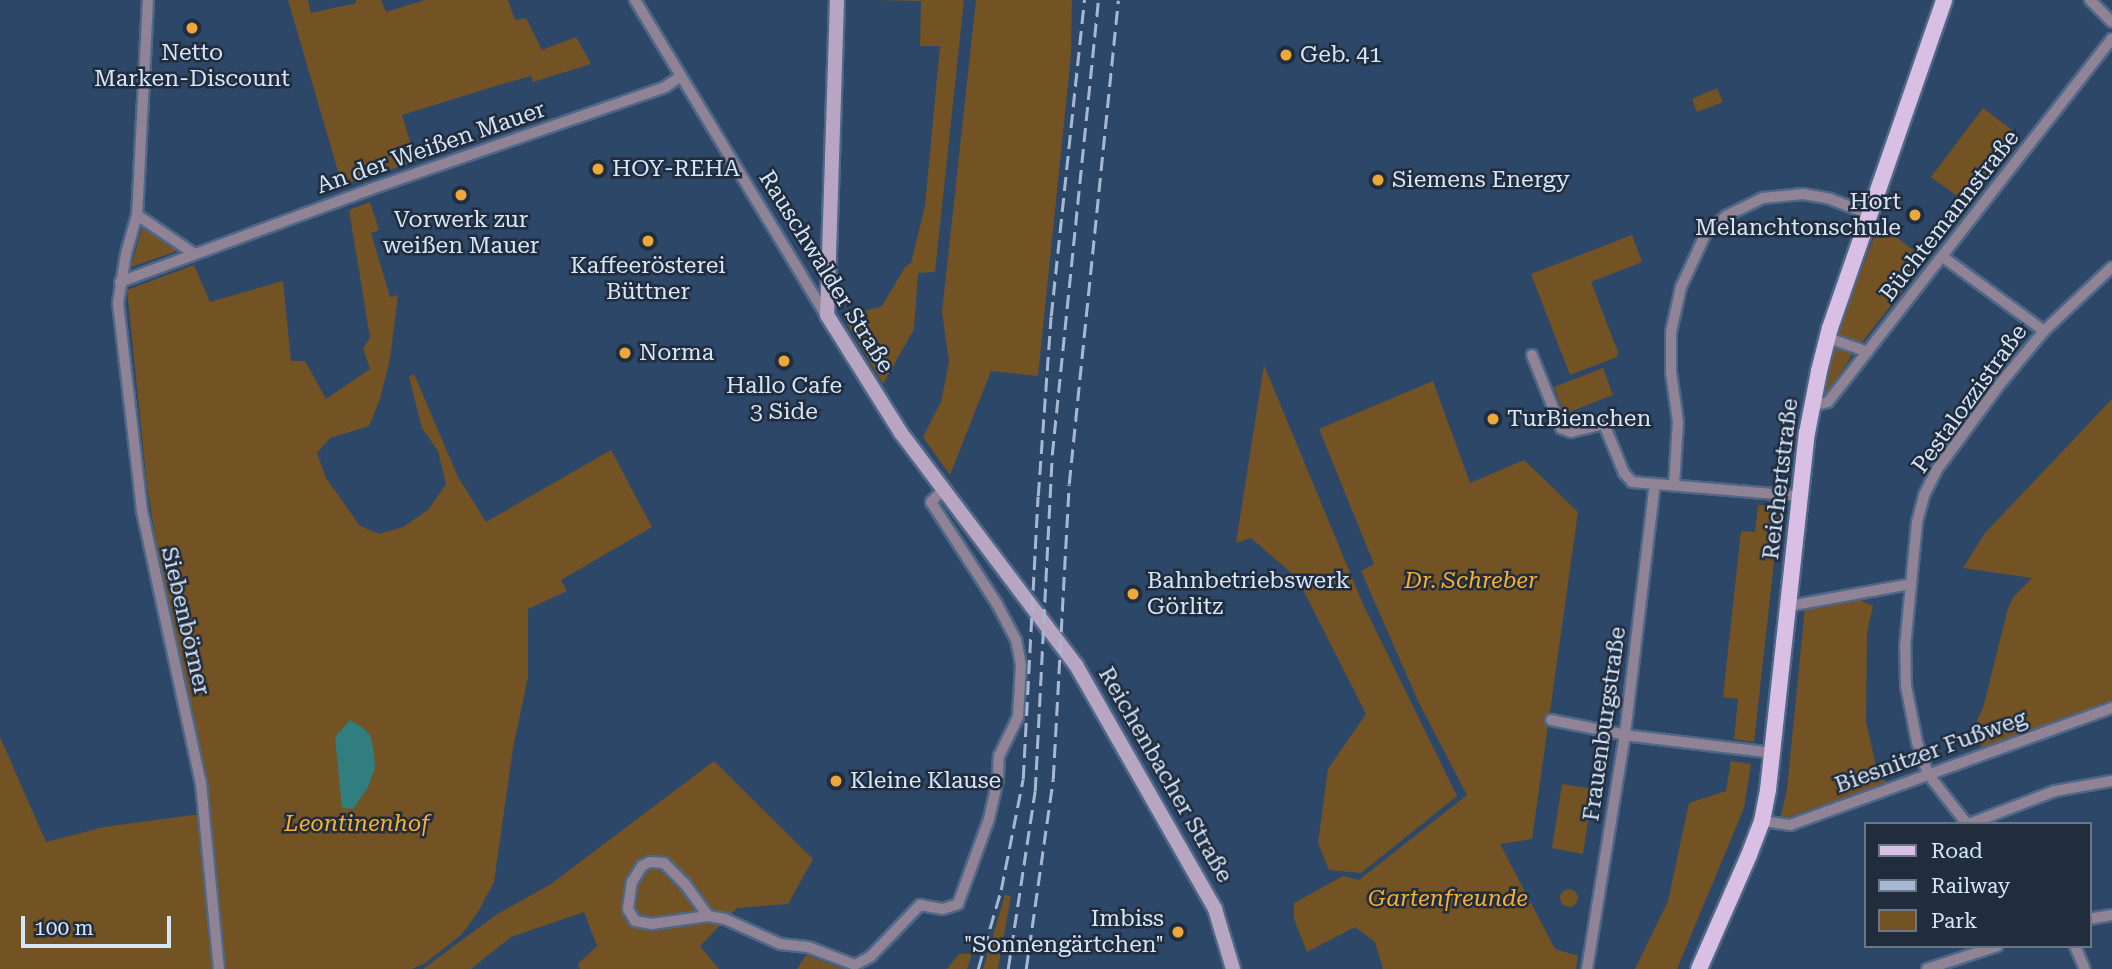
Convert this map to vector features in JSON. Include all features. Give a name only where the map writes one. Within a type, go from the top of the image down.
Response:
[{"type":"main road","points":[[827,315],[836,0]]},
{"type":"main road","name":"Reichertstraße","points":[[1699,969],[1762,821],[1774,753],[1812,406],[1828,338],[1944,0]]},
{"type":"main road","name":"Rauschwalder Straße","points":[[827,315],[886,410],[1038,612]]},
{"type":"main road","name":"Reichenbacher Straße","points":[[1038,612],[1088,684],[1215,909],[1233,969]]},
{"type":"street","name":"Siebenbörner","points":[[148,0],[137,215],[120,282],[118,303],[142,511],[201,783],[219,969]]},
{"type":"street","name":"Rauschwalder Straße","points":[[635,0],[827,315]]},
{"type":"street","points":[[2090,0],[2112,22]]},
{"type":"street","name":"Büchtemannstraße","points":[[1812,406],[1828,402],[2112,39]]},
{"type":"street","name":"An der Weißen Mauer","points":[[120,282],[193,253],[665,87],[680,77]]},
{"type":"street","points":[[1674,485],[1678,422],[1671,372],[1671,332],[1681,287],[1706,233],[1745,205],[1790,195],[1803,194],[1830,199],[1869,214]]},
{"type":"street","points":[[137,215],[193,253]]},
{"type":"street","points":[[1943,257],[2043,331]]},
{"type":"street","name":"Pestalozzistraße","points":[[1966,822],[1928,774],[1917,742],[1906,686],[1911,583],[1917,522],[1924,495],[1938,468],[2043,331],[2112,267]]},
{"type":"street","points":[[1828,338],[1868,352]]},
{"type":"street","points":[[1532,355],[1561,428],[1571,432],[1604,424],[1627,479],[1655,484],[1801,496]]},
{"type":"street","name":"Frauenburgstraße","points":[[1587,969],[1625,734],[1655,484]]},
{"type":"street","points":[[708,916],[685,884],[664,863],[650,862],[642,866],[632,882],[628,909],[635,921],[652,924],[708,916],[725,919],[780,944],[816,949],[855,965],[871,956],[920,905],[943,909],[958,904],[989,819],[998,779],[999,756],[1018,718],[1021,664],[1016,640],[997,604],[931,502],[944,489]]},
{"type":"street","points":[[1789,606],[1911,583]]},
{"type":"street","name":"Biesnitzer Fußweg","points":[[1762,821],[1790,825],[2112,708]]},
{"type":"street","points":[[1552,720],[1625,734],[1774,753]]},
{"type":"street","points":[[1973,822],[2056,791],[2112,781]]},
{"type":"street","points":[[2091,919],[2112,915]]},
{"type":"street","points":[[1927,969],[1991,948]]},
{"type":"street","points":[[2076,948],[2085,969]]},
{"type":"green space","points":[[288,0],[308,0],[311,13],[356,3],[356,0],[381,0],[386,12],[425,0],[508,0],[515,20],[526,18],[542,50],[576,37],[591,64],[533,82],[531,76],[402,115],[416,161],[342,185]]},
{"type":"green space","points":[[875,0],[964,0],[935,272],[918,273],[914,329],[883,384],[843,317],[882,306],[905,267],[911,263],[925,206],[940,46],[920,46],[921,1]]},
{"type":"green space","points":[[976,0],[1072,0],[1071,55],[1038,376],[991,371],[950,475],[923,437],[941,402],[949,362],[942,312]]},
{"type":"green space","points":[[1717,88],[1723,102],[1697,112],[1692,99]]},
{"type":"green space","points":[[1983,108],[2016,133],[1964,201],[1931,177]]},
{"type":"green space","name":"Leontinenhof","points":[[370,202],[379,230],[371,233],[390,297],[398,295],[390,359],[380,399],[369,426],[330,438],[317,453],[326,478],[360,526],[379,534],[403,527],[428,510],[446,484],[438,451],[422,428],[409,377],[414,374],[458,477],[486,522],[611,450],[652,527],[561,580],[567,591],[528,609],[528,677],[513,748],[494,882],[478,912],[461,935],[425,963],[412,969],[222,969],[208,794],[159,560],[147,486],[127,290],[194,265],[210,302],[283,281],[291,361],[305,361],[326,399],[370,369],[363,349],[370,337],[349,210]]},
{"type":"green space","points":[[1879,224],[1926,260],[1853,354],[1828,392],[1820,395],[1837,334]]},
{"type":"green space","points":[[142,228],[177,248],[177,251],[131,267]]},
{"type":"green space","points":[[1632,235],[1642,262],[1591,282],[1618,352],[1617,357],[1570,375],[1531,274]]},
{"type":"green space","points":[[1264,365],[1363,604],[1457,796],[1361,873],[1329,870],[1318,843],[1328,769],[1366,714],[1297,578],[1251,538],[1236,543]]},
{"type":"green space","points":[[1603,368],[1613,395],[1564,414],[1554,387]]},
{"type":"green space","name":"Dr. Schreber","points":[[1433,381],[1470,483],[1524,460],[1578,512],[1532,839],[1500,844],[1555,949],[1578,956],[1576,969],[1383,969],[1375,942],[1355,927],[1307,952],[1294,919],[1294,903],[1343,876],[1359,880],[1467,795],[1419,703],[1361,571],[1374,564],[1319,429]]},
{"type":"green space","points":[[2112,399],[2112,702],[1981,749],[1977,720],[1983,708],[2008,608],[2014,596],[2032,578],[1963,568],[1985,533]]},
{"type":"green space","points":[[1758,505],[1780,508],[1754,742],[1734,739],[1738,699],[1723,697],[1741,531],[1755,532]]},
{"type":"green space","points":[[1856,598],[1873,606],[1867,632],[1866,722],[1876,766],[1886,783],[1780,820],[1787,789],[1805,607]]},
{"type":"green space","points":[[0,737],[46,842],[104,827],[200,814],[216,969],[0,969]]},
{"type":"green space","points":[[714,761],[813,859],[788,904],[737,908],[700,946],[719,969],[580,969],[578,964],[597,946],[584,912],[511,937],[471,969],[423,969],[496,915],[551,884]]},
{"type":"green space","points":[[1731,761],[1751,764],[1744,808],[1677,969],[1635,969],[1668,901],[1689,803],[1726,791]]},
{"type":"green space","points":[[1562,784],[1593,789],[1583,854],[1552,848]]},
{"type":"green space","points":[[1565,889],[1573,889],[1578,898],[1576,905],[1565,907],[1560,902],[1560,894]]},
{"type":"green space","points":[[1005,895],[1011,896],[998,969],[983,969]]},
{"type":"green space","points":[[959,954],[972,954],[967,969],[947,969]]},
{"type":"green space","points":[[806,955],[844,969],[797,969]]},
{"type":"shaded area","points":[[350,720],[370,735],[375,768],[367,789],[353,809],[342,808],[335,737]]},
{"type":"railway","points":[[978,969],[1001,890],[1023,779],[1038,496],[1051,316],[1084,0]]},
{"type":"railway","points":[[1008,969],[1035,791],[1052,455],[1098,0]]},
{"type":"railway","points":[[1026,969],[1053,779],[1069,484],[1118,0]]},
{"type":"place","name":"Netto Marken-Discount","points":[[192,28]]},
{"type":"place","name":"Geb. 41","points":[[1286,55]]},
{"type":"place","name":"HOY-REHA","points":[[598,169]]},
{"type":"place","name":"Siemens Energy","points":[[1378,180]]},
{"type":"place","name":"Vorwerk zur weißen Mauer","points":[[461,195]]},
{"type":"place","name":"Hort Melanchtonschule","points":[[1915,215]]},
{"type":"place","name":"Kaffeerösterei Büttner","points":[[648,241]]},
{"type":"place","name":"Norma","points":[[625,353]]},
{"type":"place","name":"Hallo Cafe 3 Side","points":[[784,361]]},
{"type":"place","name":"TurBienchen","points":[[1493,419]]},
{"type":"place","name":"Bahnbetriebswerk Görlitz","points":[[1133,594]]},
{"type":"place","name":"Kleine Klause","points":[[836,781]]},
{"type":"place","name":"Imbiss \"Sonnengärtchen\"","points":[[1178,932]]},
{"type":"park label","name":"Gartenfreunde","points":[[1448,899]]}]
